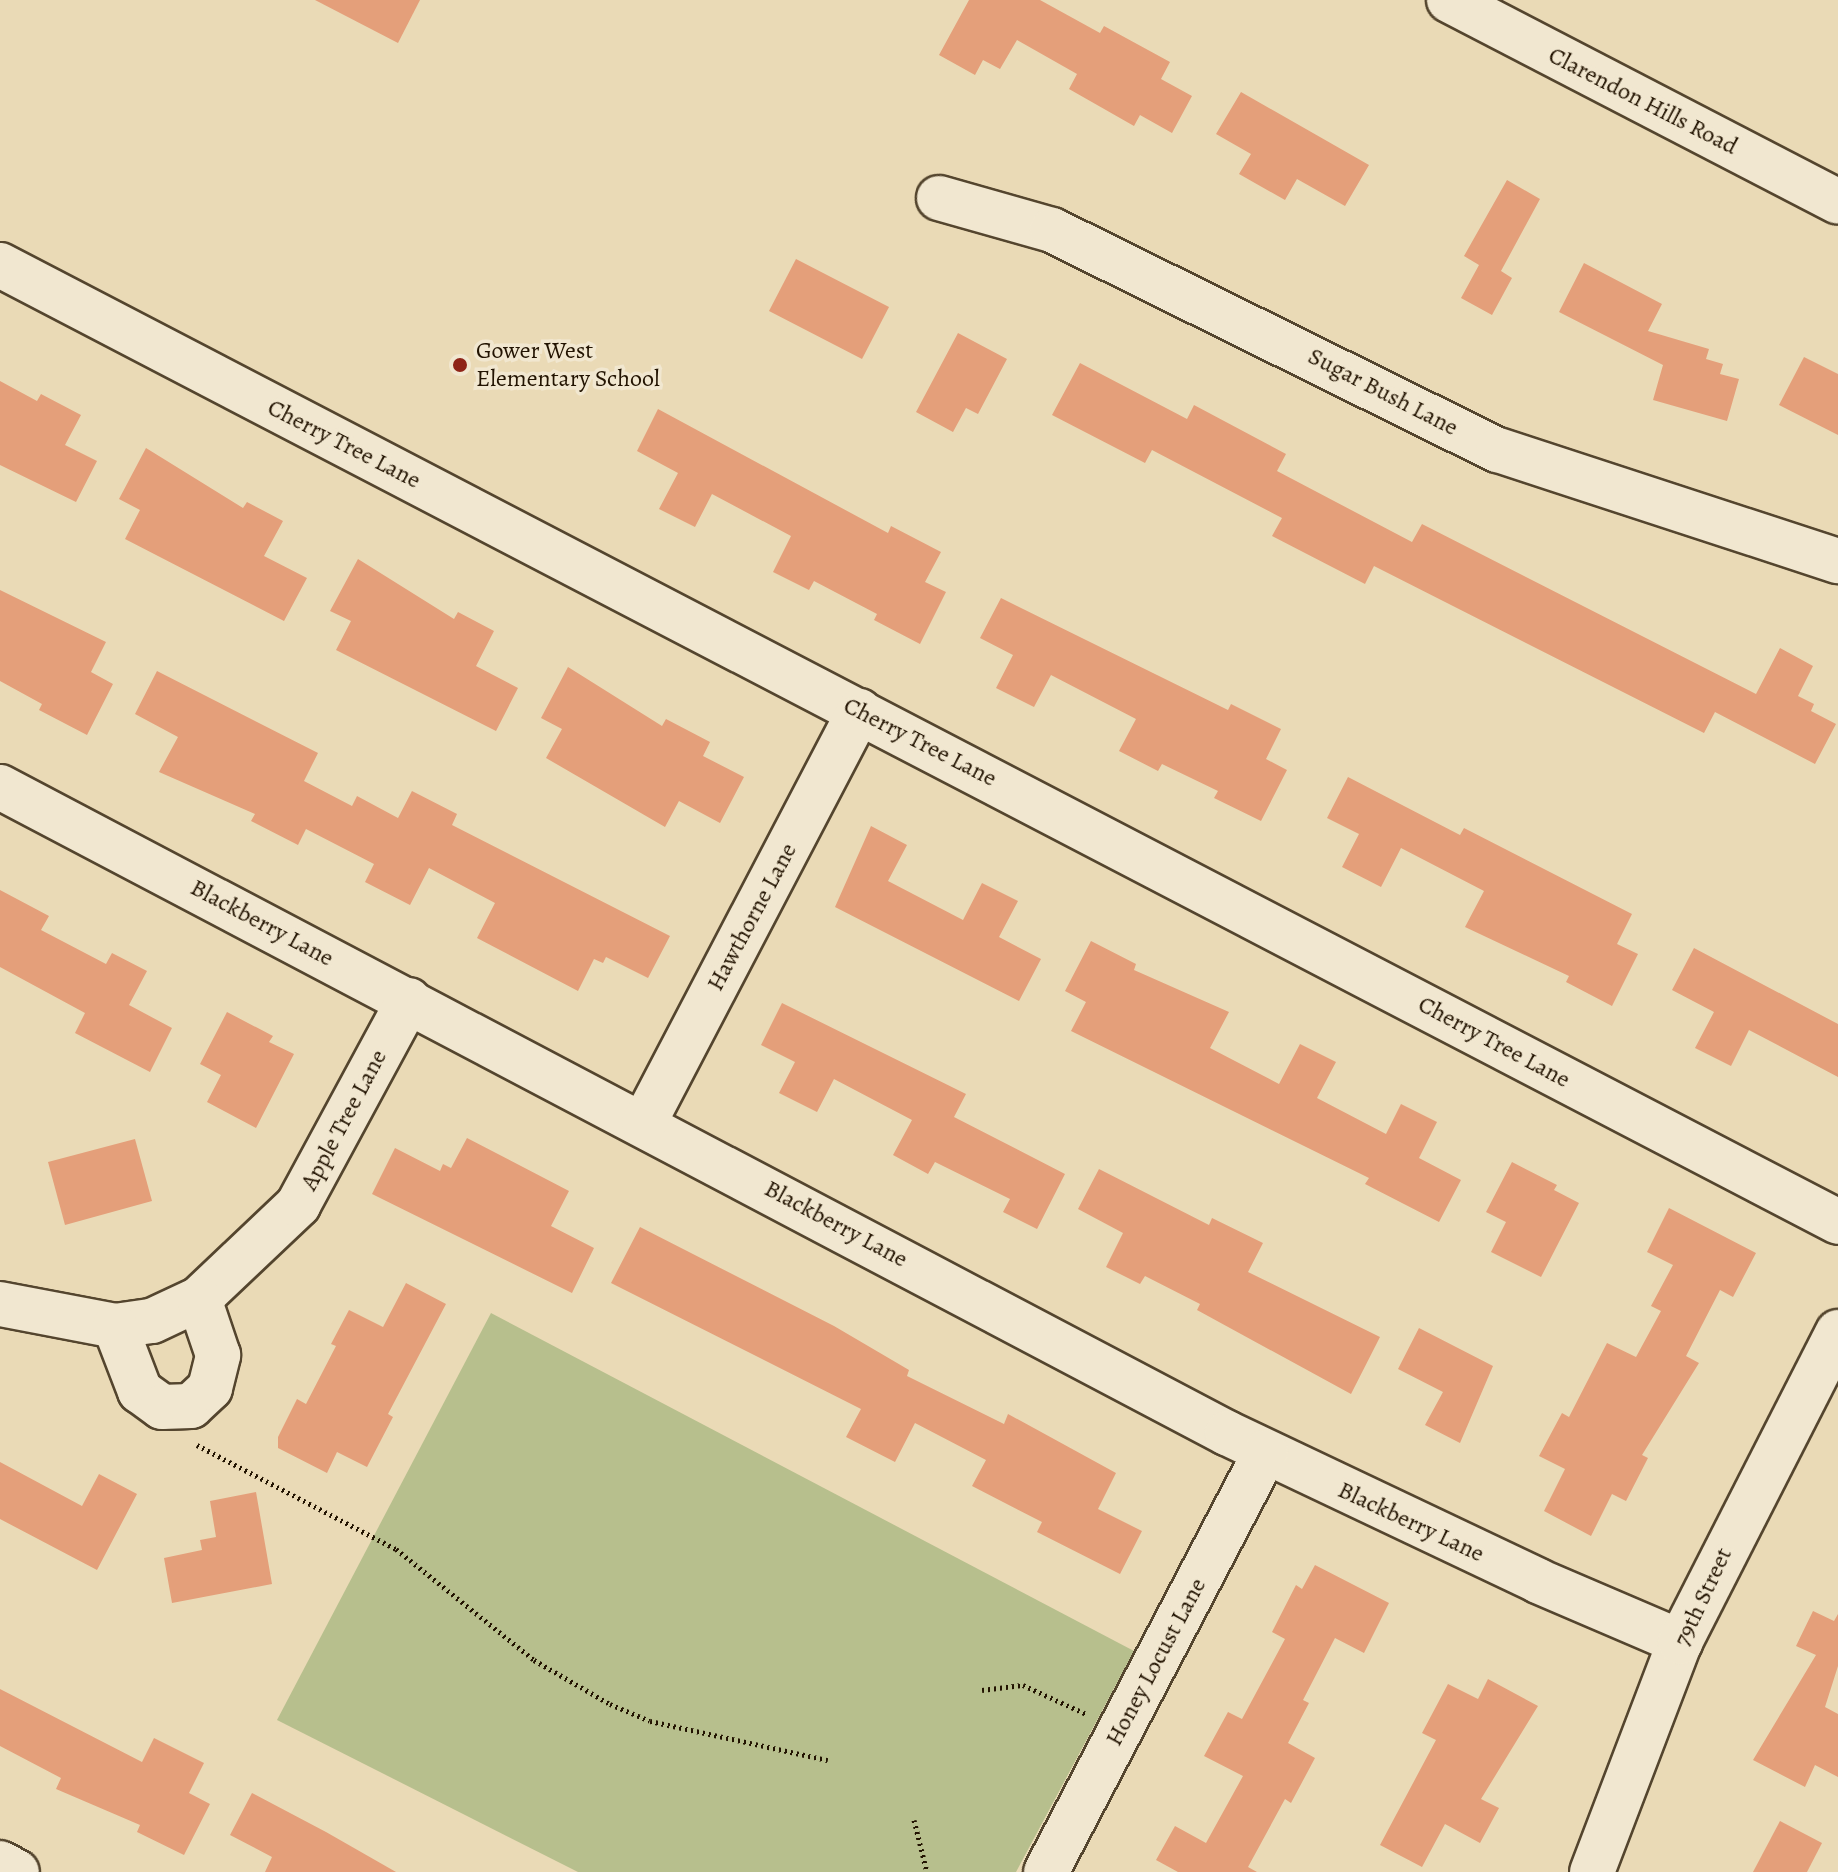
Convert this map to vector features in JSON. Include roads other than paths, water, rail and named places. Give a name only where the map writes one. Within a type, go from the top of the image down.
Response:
[{"type":"street","name":"Clarendon Hills Road","points":[[1449,0],[1838,202]]},
{"type":"street","name":"Sugar Bush Lane","points":[[939,198],[1052,230],[1498,450],[1838,561]]},
{"type":"street","name":"Cherry Tree Lane","points":[[0,265],[1838,1222]]},
{"type":"street","name":"Hawthorne Lane","points":[[644,1123],[859,711]]},
{"type":"street","name":"Blackberry Lane","points":[[0,787],[1266,1452],[1538,1581],[1680,1642]]},
{"type":"street","name":"Apple Tree Lane","points":[[0,1304],[115,1326],[152,1321],[199,1299],[298,1205],[409,1000]]},
{"type":"street","points":[[115,1326],[140,1391],[162,1407],[191,1406],[210,1388],[218,1355],[199,1299]]},
{"type":"street","name":"79th Street","points":[[1592,1872],[1680,1642],[1838,1332]]},
{"type":"street","name":"Honey Locust Lane","points":[[1046,1872],[1266,1452]]},
{"type":"street","points":[[0,1863],[17,1872]]},
{"type":"place","name":"Gower West Elementary School","points":[[460,365]]}]
